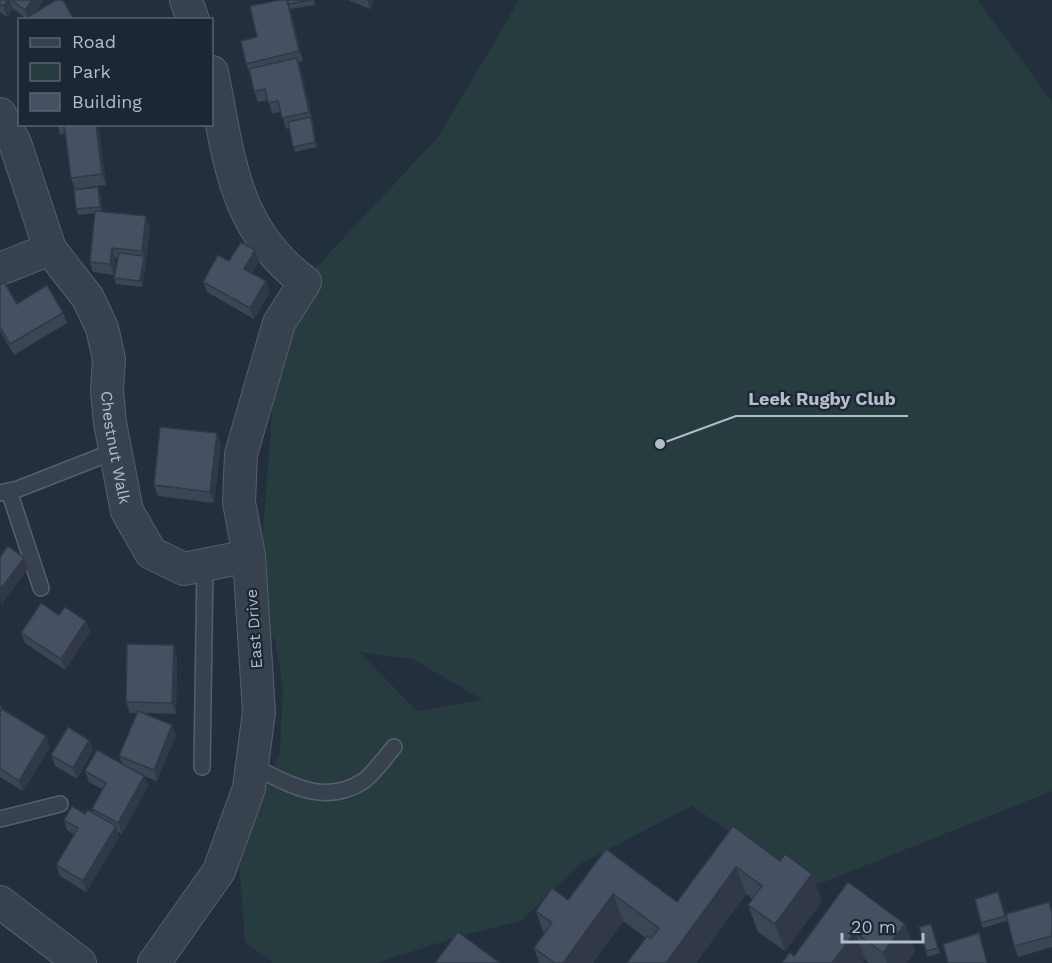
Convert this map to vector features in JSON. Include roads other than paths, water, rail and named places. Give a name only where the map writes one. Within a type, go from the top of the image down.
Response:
[{"type":"street","points":[[186,0],[192,18]]},
{"type":"street","name":"East Drive","points":[[154,963],[219,871],[249,788],[259,712],[249,556],[239,502],[241,454],[279,323],[305,282],[282,264],[261,240],[246,212],[234,180],[213,77]]},
{"type":"street","name":"Chestnut Walk","points":[[0,114],[15,143],[50,249],[88,298],[102,327],[109,359],[107,391],[126,511],[151,553],[184,569],[249,556]]},
{"type":"street","points":[[0,269],[50,249]]},
{"type":"street","points":[[0,902],[80,963]]},
{"type":"lane","points":[[41,588],[4,492],[115,451]]},
{"type":"lane","points":[[202,767],[205,565]]},
{"type":"lane","points":[[252,766],[291,785],[330,795],[364,781],[394,747]]},
{"type":"lane","points":[[0,819],[60,804]]},
{"type":"place","name":"Leek Rugby Club","points":[[660,444]]}]
